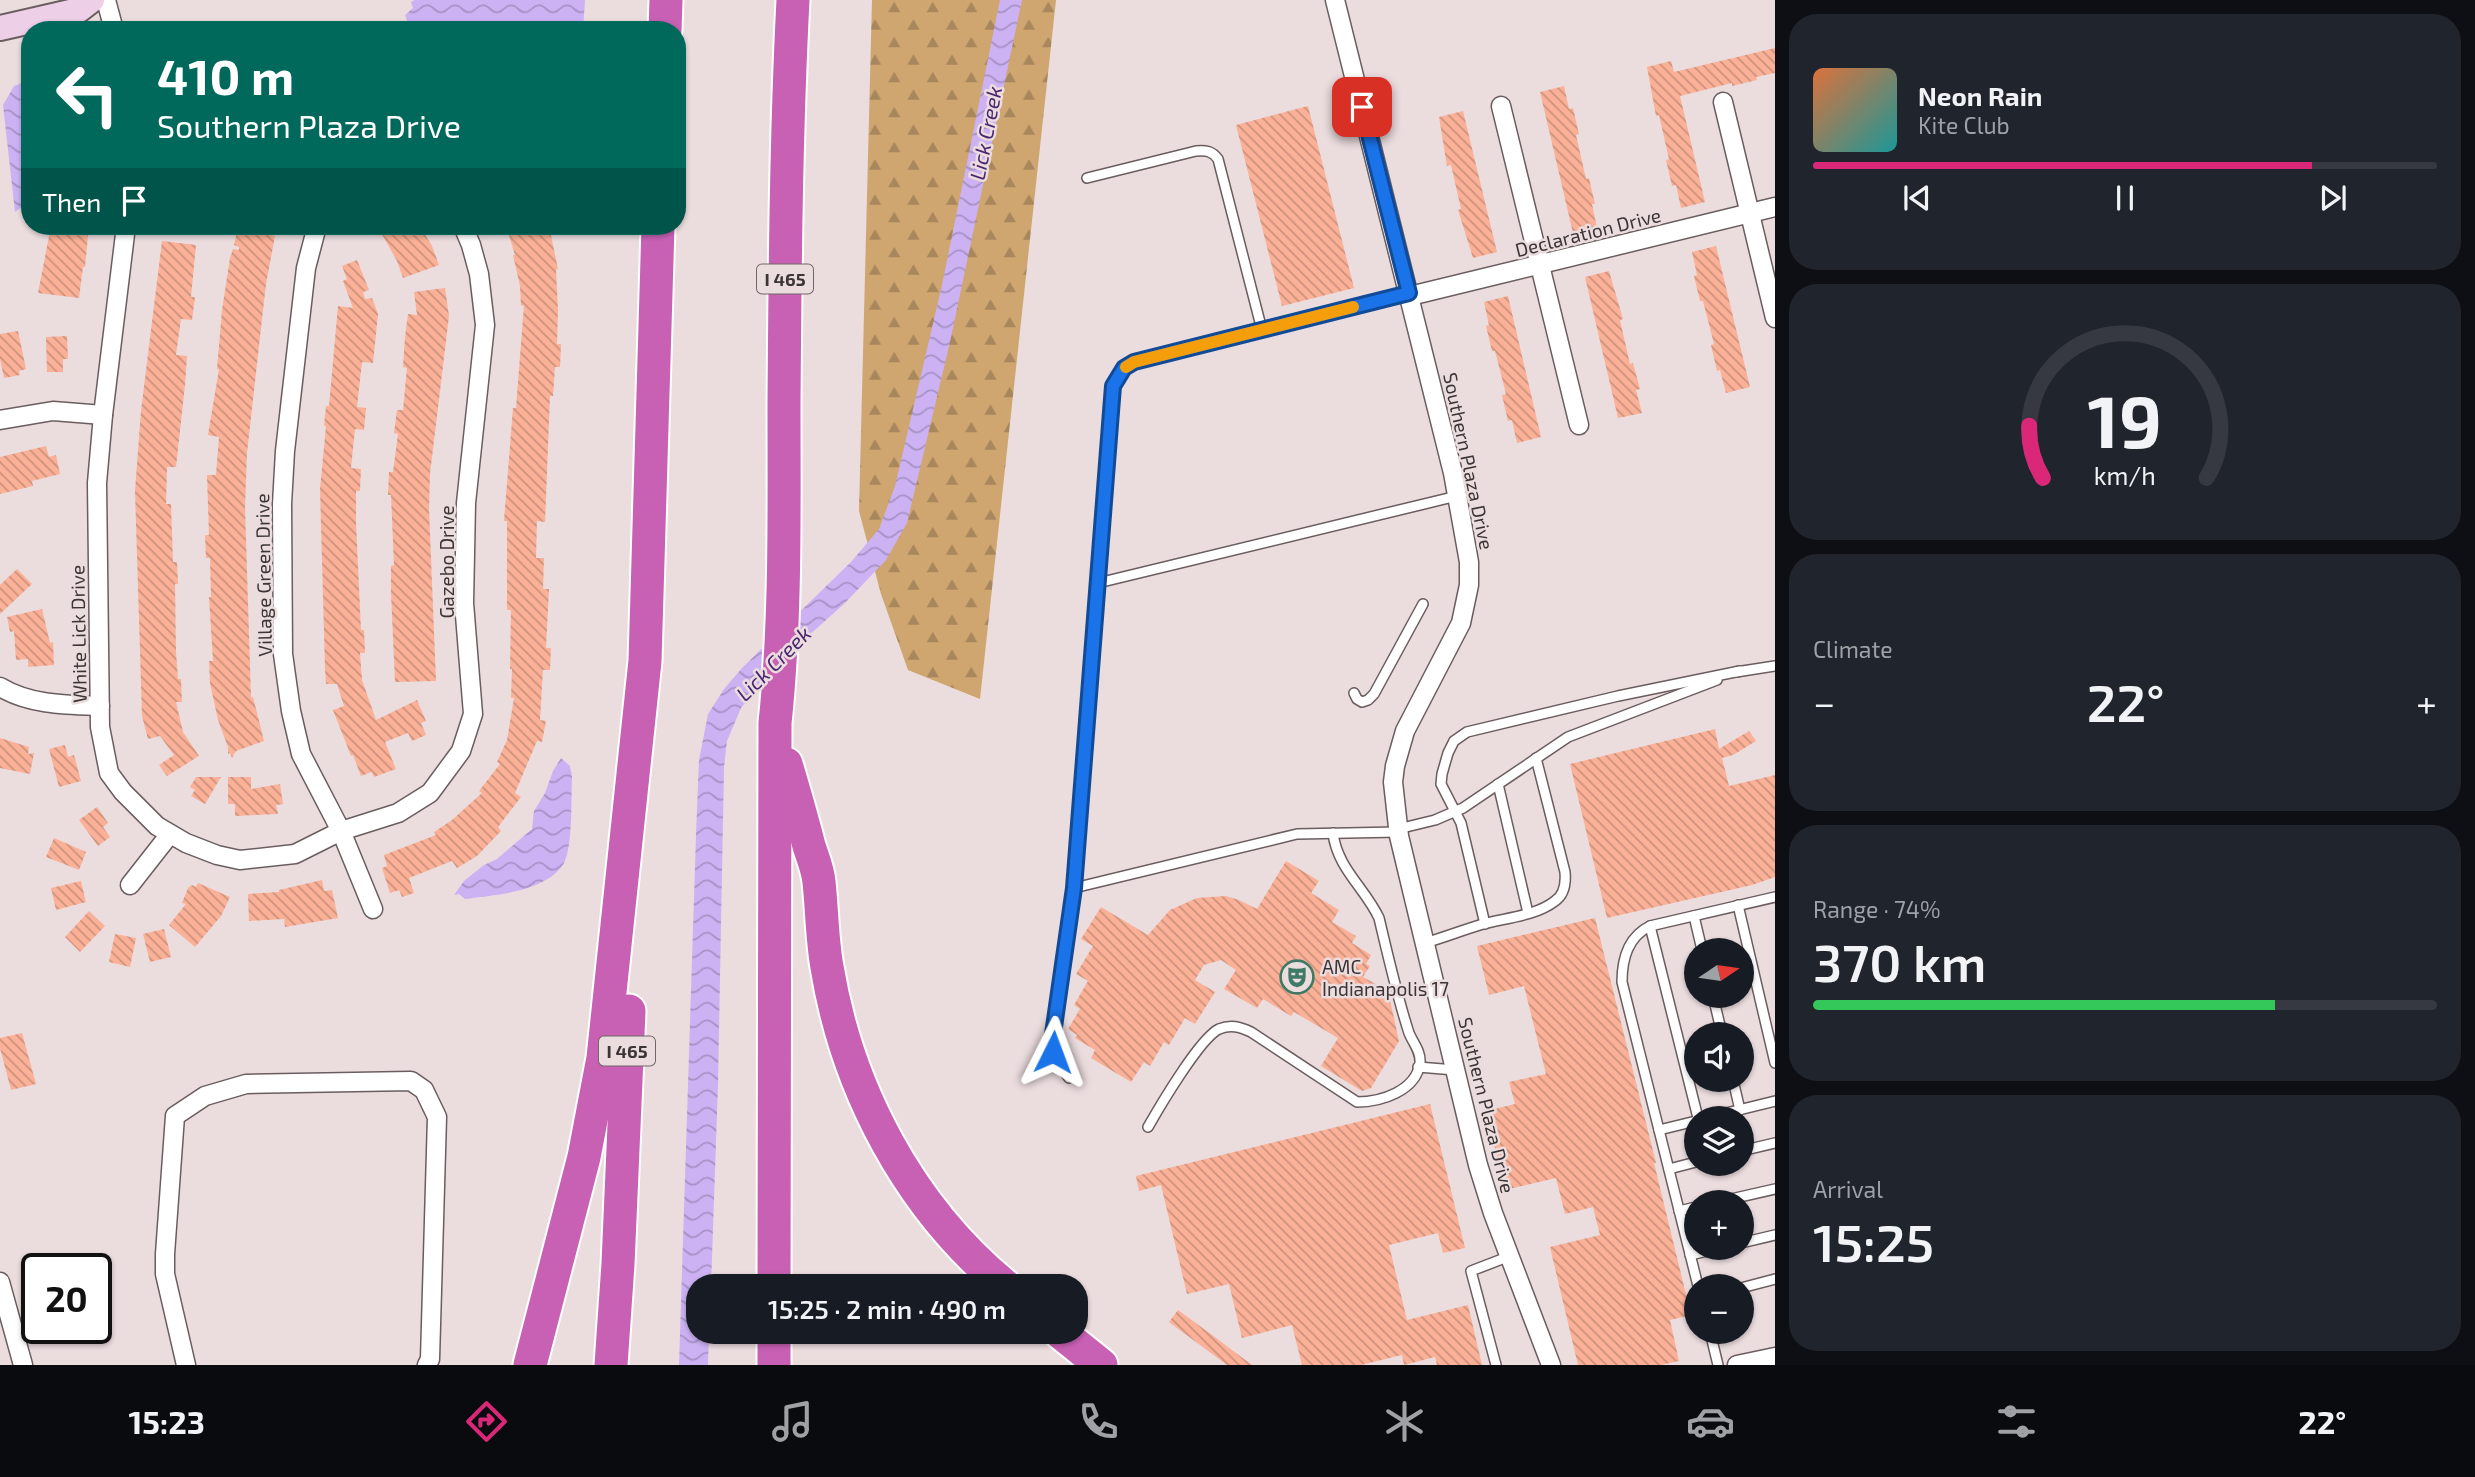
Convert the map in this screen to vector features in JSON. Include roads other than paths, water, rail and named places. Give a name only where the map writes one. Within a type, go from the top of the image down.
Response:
[{"type":"highway","points":[[665,21],[666,0]]},
{"type":"highway","name":"I 465","points":[[774,1274],[775,723],[780,680],[784,558],[784,314],[793,0]]},
{"type":"highway","name":"I 465","points":[[611,1365],[629,1012],[637,736],[645,661],[659,235]]},
{"type":"highway","points":[[775,723],[819,880],[822,938],[832,997],[847,1053],[882,1133],[920,1195],[958,1240],[993,1274]]},
{"type":"highway","points":[[530,1365],[584,1157],[599,1087],[637,736]]},
{"type":"highway","points":[[774,1344],[774,1365]]},
{"type":"highway","points":[[1075,1344],[1101,1365]]},
{"type":"main road","points":[[31,21],[79,10],[92,0]]},
{"type":"main road","points":[[0,28],[21,23]]},
{"type":"street","points":[[106,0],[112,21]]},
{"type":"street","name":"Southern Plaza Drive","points":[[1335,0],[1410,295],[1457,496],[1469,562],[1466,604],[1461,624],[1405,731],[1400,748],[1393,782],[1398,831],[1478,1164],[1551,1365]]},
{"type":"street","points":[[1723,102],[1775,318]]},
{"type":"street","points":[[1501,106],[1579,425]]},
{"type":"street","name":"Declaration Drive","points":[[1410,295],[1775,208]]},
{"type":"street","name":"White Lick Drive","points":[[125,235],[97,483],[100,727],[109,773],[123,792],[157,826],[217,855],[240,860],[295,854],[341,831]]},
{"type":"street","name":"Village Green Drive","points":[[315,235],[306,268],[285,451],[282,504],[283,654],[301,754],[341,831],[373,909]]},
{"type":"street","name":"Gazebo Drive","points":[[341,831],[398,813],[430,793],[461,751],[473,714],[464,603],[466,503],[485,325],[483,291],[475,256],[467,235]]},
{"type":"street","points":[[0,420],[53,411],[103,415]]},
{"type":"street","points":[[0,687],[14,695],[55,705],[100,706]]},
{"type":"street","points":[[130,885],[170,834]]},
{"type":"street","points":[[186,1365],[165,1274],[175,1116],[205,1096],[246,1084],[411,1081],[424,1090],[437,1117],[430,1359],[427,1365]]},
{"type":"street","points":[[0,1282],[23,1365]]},
{"type":"street","points":[[1737,1365],[1775,1357]]},
{"type":"lane","points":[[1087,178],[1196,151],[1213,153],[1218,159],[1262,330]]},
{"type":"lane","points":[[1069,1078],[1056,1060],[1052,1041],[1074,888],[1113,386],[1124,368],[1134,362],[1410,295]]},
{"type":"lane","points":[[1098,583],[1457,496]]},
{"type":"lane","points":[[1354,693],[1362,702],[1374,694],[1423,604]]},
{"type":"lane","points":[[1485,924],[1456,812],[1443,792],[1441,774],[1448,752],[1460,736],[1618,696],[1775,666]]},
{"type":"lane","points":[[1074,888],[1297,834],[1398,831],[1435,820],[1456,812],[1568,737],[1740,671]]},
{"type":"lane","points":[[1425,943],[1546,907],[1557,900],[1566,883],[1565,872],[1536,758]]},
{"type":"lane","points":[[1498,784],[1528,912]]},
{"type":"lane","points":[[1148,1127],[1207,1039],[1216,1030],[1227,1027],[1239,1026],[1251,1031],[1357,1102],[1368,1102],[1400,1091],[1410,1082],[1418,1067],[1419,1053],[1408,1031],[1379,918],[1343,865],[1334,844],[1333,833]]},
{"type":"lane","points":[[1684,1231],[1622,982],[1626,952],[1640,931],[1650,926],[1775,897]]},
{"type":"lane","points":[[1738,905],[1775,1063]]},
{"type":"lane","points":[[1694,916],[1699,938]]},
{"type":"lane","points":[[1650,926],[1694,1106]]},
{"type":"lane","points":[[1418,1067],[1456,1070]]},
{"type":"lane","points":[[1754,1106],[1775,1101]]},
{"type":"lane","points":[[1659,1130],[1684,1123]]},
{"type":"lane","points":[[1754,1148],[1775,1143]]},
{"type":"lane","points":[[1669,1169],[1684,1165]]},
{"type":"lane","points":[[1754,1194],[1775,1189]]},
{"type":"lane","points":[[1679,1211],[1684,1210]]},
{"type":"lane","points":[[1754,1240],[1775,1235]]},
{"type":"lane","points":[[1496,1365],[1471,1271],[1510,1256]]},
{"type":"lane","points":[[1754,1284],[1775,1279]]},
{"type":"lane","points":[[1713,1344],[1718,1365]]},
{"type":"water","points":[[585,0],[584,21],[407,21],[405,15],[413,8],[411,2]]},
{"type":"water","name":"Lick Creek","points":[[1000,0],[1022,0],[950,342],[907,523],[886,560],[844,604],[779,662],[741,708],[727,741],[724,767],[711,1274],[686,1274],[686,1344],[709,1344],[708,1365],[679,1365],[699,760],[708,714],[742,668],[851,562],[879,529],[895,486],[942,285]]},
{"type":"water","points":[[21,83],[21,208],[15,212],[3,105],[14,86]]},
{"type":"water","points":[[561,758],[570,766],[572,777],[570,834],[564,863],[556,873],[533,886],[465,899],[459,894],[454,895],[464,881],[484,865],[497,859],[532,829],[534,811]]},
{"type":"place","name":"AMC Indianapolis 17","points":[[1297,977]]}]
